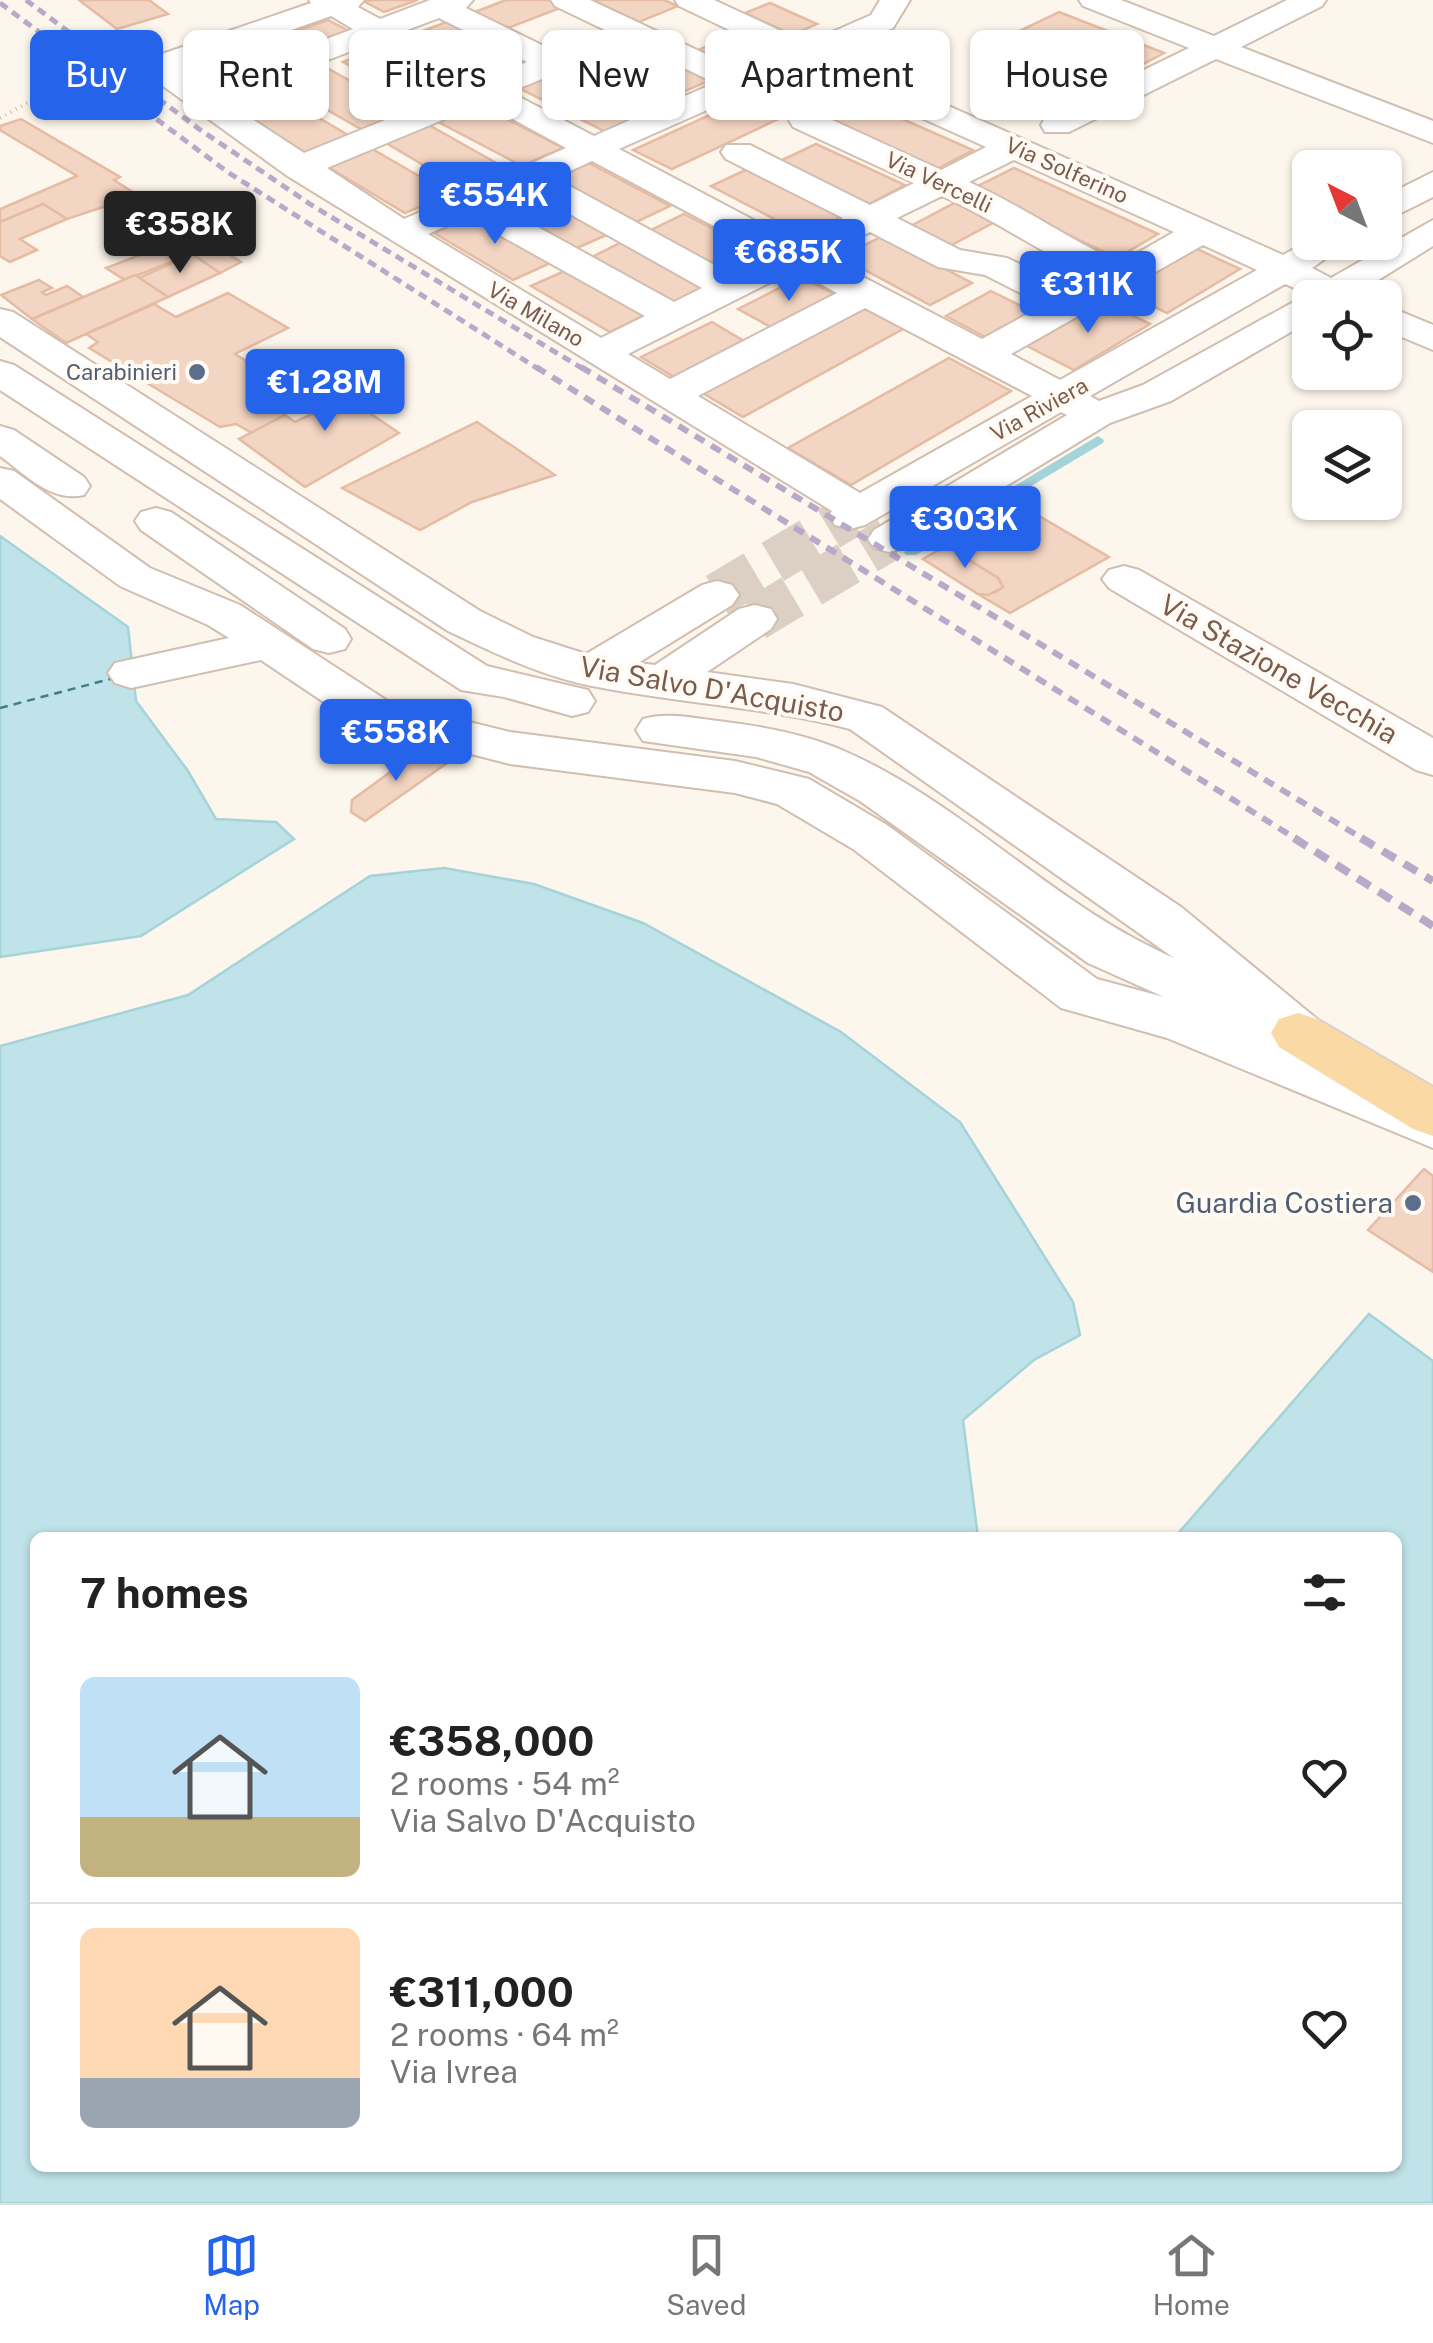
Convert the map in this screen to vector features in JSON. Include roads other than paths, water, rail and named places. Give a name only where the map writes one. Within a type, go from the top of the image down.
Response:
[{"type":"main road","points":[[1298,1032],[1433,1114]]},
{"type":"street","points":[[858,30],[882,20],[896,0]]},
{"type":"street","points":[[1094,0],[1433,133]]},
{"type":"street","points":[[1058,125],[1311,0]]},
{"type":"street","points":[[349,39],[182,88],[165,67],[188,42],[335,2],[378,30],[449,3],[521,47],[542,43]]},
{"type":"street","points":[[643,30],[694,2]]},
{"type":"street","name":"Via Solferino","points":[[694,2],[751,30]]},
{"type":"street","points":[[576,30],[600,16],[610,30]]},
{"type":"street","name":"Via Milano","points":[[182,88],[298,168],[602,352],[854,513]]},
{"type":"street","name":"Via Solferino","points":[[950,107],[1016,146],[1301,280]]},
{"type":"street","points":[[522,111],[1096,415]]},
{"type":"street","points":[[298,168],[414,120]]},
{"type":"street","points":[[401,233],[651,120]]},
{"type":"street","points":[[504,296],[630,233],[738,152],[806,120]]},
{"type":"street","name":"Via Vercelli","points":[[806,120],[1022,221],[1126,303]]},
{"type":"street","points":[[602,352],[1016,146]]},
{"type":"street","points":[[738,152],[950,258],[994,266],[1126,303]]},
{"type":"street","points":[[526,176],[630,233],[703,301]]},
{"type":"street","points":[[1402,200],[1433,182]]},
{"type":"street","points":[[468,203],[574,261],[703,301],[776,340]]},
{"type":"street","points":[[982,355],[1126,303],[1202,231]]},
{"type":"street","name":"Via Riviera","points":[[1356,280],[1433,231]]},
{"type":"street","points":[[994,266],[1043,240]]},
{"type":"street","name":"Via Riviera","points":[[854,513],[1059,396],[1126,303],[1286,270],[1302,260]]},
{"type":"street","points":[[670,395],[865,293]]},
{"type":"street","name":"Via Riviera","points":[[889,540],[1096,415],[1157,394],[1292,318]]},
{"type":"street","name":"Via Salvo D'Acquisto","points":[[0,320],[464,621],[517,647],[591,671],[793,699],[866,718],[1163,920],[1298,1032]]},
{"type":"street","points":[[1402,324],[1433,339]]},
{"type":"street","points":[[0,352],[495,695]]},
{"type":"street","points":[[0,374],[495,695]]},
{"type":"street","points":[[0,394],[403,662],[641,746],[737,759],[836,785],[1096,968],[1298,1032]]},
{"type":"street","points":[[0,414],[388,678],[495,695],[618,726],[757,741],[826,761],[877,789],[1106,950],[1298,1032]]},
{"type":"street","points":[[0,438],[217,589],[271,644]]},
{"type":"street","points":[[0,459],[374,714],[445,735],[510,748],[735,777],[792,792],[870,837],[1080,994],[1182,1022],[1433,1126]]},
{"type":"street","points":[[0,480],[136,576],[224,615]]},
{"type":"street","points":[[0,508],[85,568],[136,576]]},
{"type":"street","name":"Via Stazione Vecchia","points":[[1124,579],[1433,759]]},
{"type":"street","points":[[591,671],[717,595]]},
{"type":"street","points":[[664,682],[755,619]]},
{"type":"street","points":[[131,673],[271,644]]},
{"type":"water","points":[[0,536],[128,627],[136,701],[188,771],[216,819],[276,822],[294,839],[141,936],[0,957]]},
{"type":"water","points":[[444,868],[534,884],[643,923],[841,1032],[960,1122],[1073,1302],[1080,1335],[1034,1360],[963,1420],[977,1532],[30,1532],[30,2172],[1402,2172],[1402,1532],[1179,1532],[1369,1314],[1433,1361],[1433,2203],[0,2203],[0,1046],[188,995],[370,876]]},
{"type":"waterway","points":[[911,552],[1098,440]]},
{"type":"tunnel","points":[[717,595],[850,516]]},
{"type":"tunnel","points":[[755,619],[889,539]]},
{"type":"railway","points":[[26,0],[199,129],[313,206],[585,370]]},
{"type":"railway","points":[[0,3],[229,173],[540,370]]},
{"type":"railway","points":[[536,367],[1298,840]]},
{"type":"railway","points":[[581,367],[1365,840]]},
{"type":"railway","points":[[1294,838],[1433,926]]},
{"type":"railway","points":[[1361,838],[1433,881]]},
{"type":"place","name":"Carabinieri","points":[[197,372]]},
{"type":"place","name":"Guardia Costiera","points":[[1413,1203]]}]
